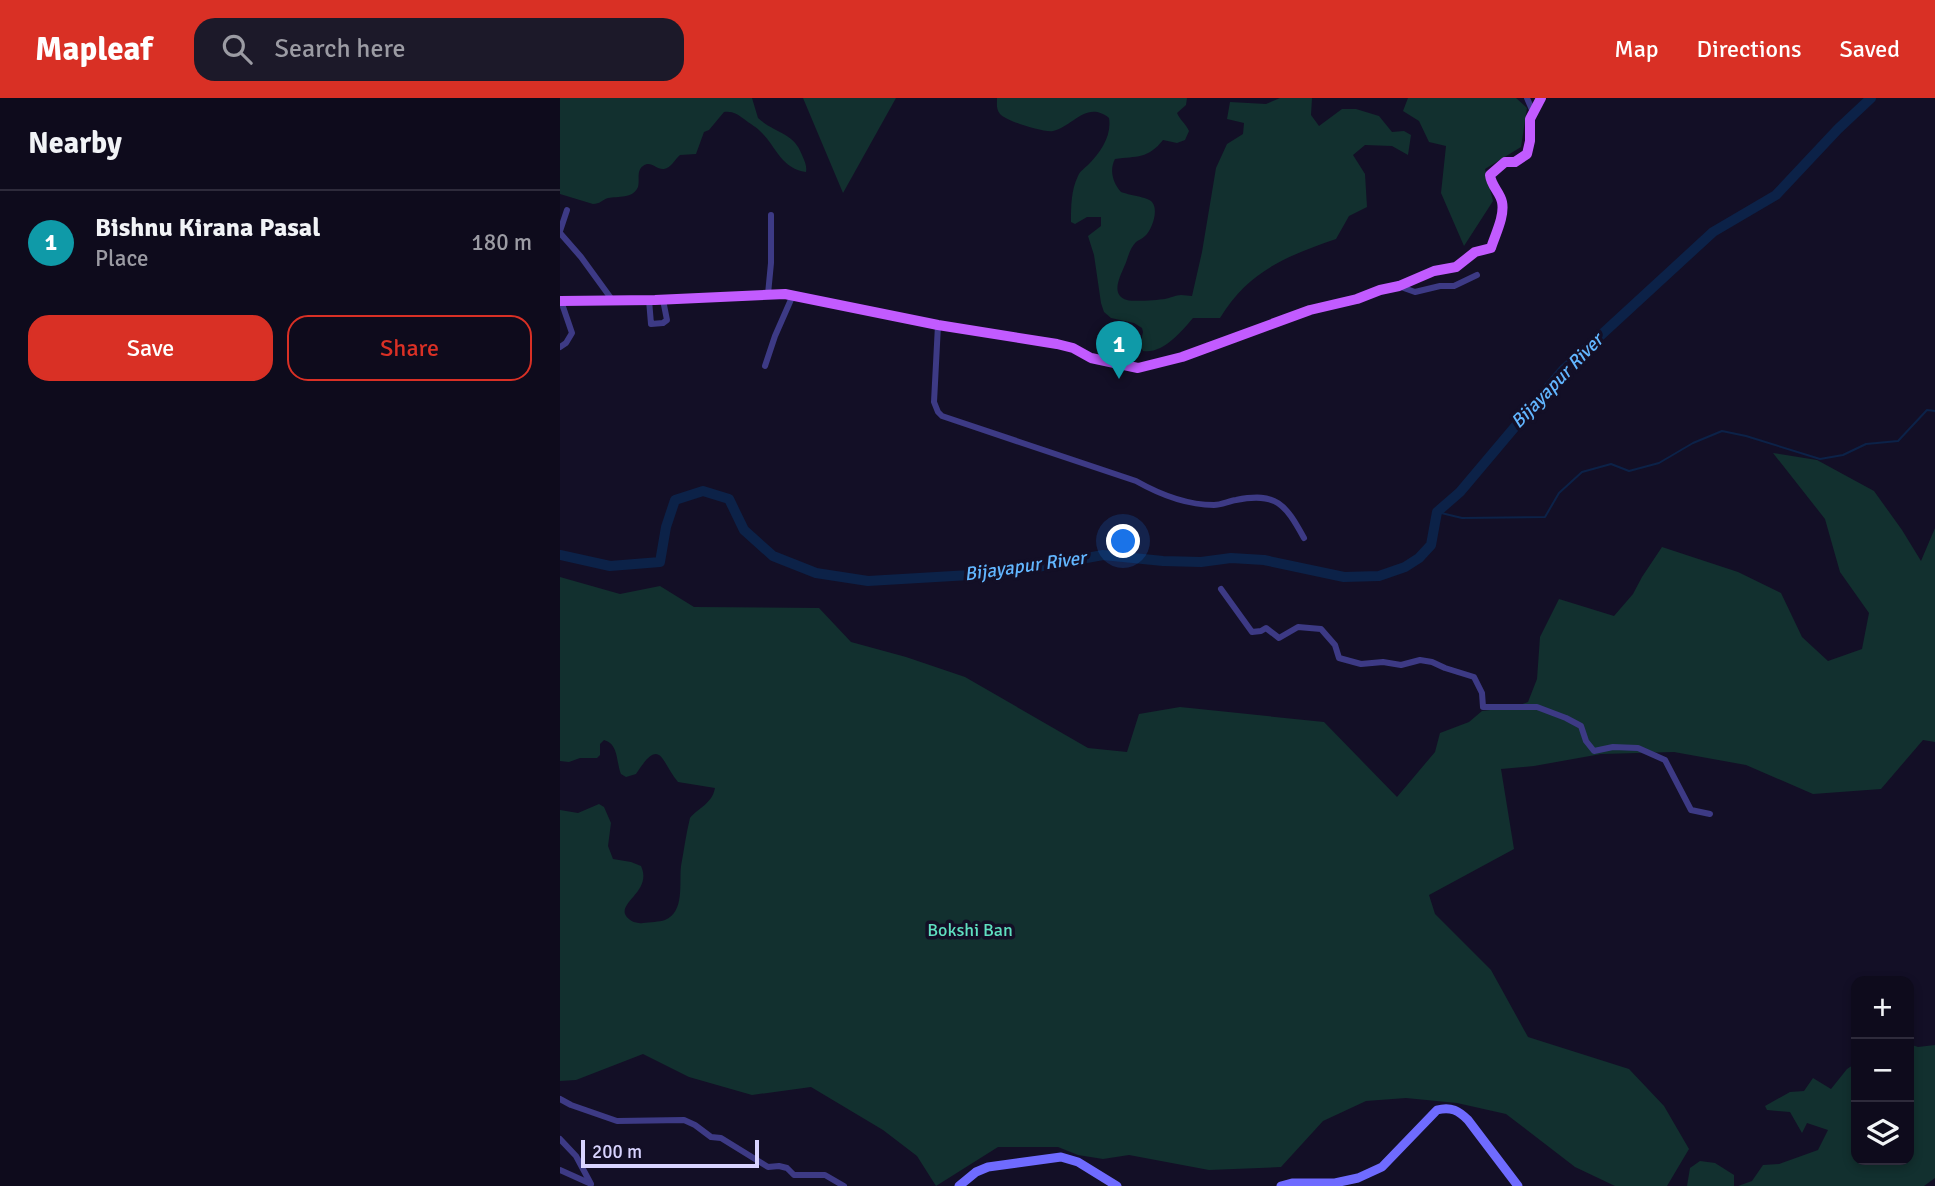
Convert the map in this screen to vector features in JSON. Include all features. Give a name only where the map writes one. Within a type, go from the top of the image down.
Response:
[{"type":"main road","points":[[560,301],[793,295],[938,325],[1057,344],[1073,348],[1091,358],[1138,368],[1182,357],[1310,310],[1399,286],[1434,271],[1457,267],[1475,252],[1491,248],[1502,213],[1502,201],[1491,184],[1490,176],[1504,162],[1515,162],[1527,154],[1533,113],[1541,98]]},
{"type":"main road","points":[[1281,1186],[1292,1183],[1335,1183],[1358,1178],[1382,1167],[1437,1110],[1444,1108],[1460,1112],[1468,1120],[1518,1186]]},
{"type":"main road","points":[[959,1186],[976,1172],[988,1167],[1061,1157],[1078,1162],[1117,1186]]},
{"type":"street","points":[[1527,98],[1533,113]]},
{"type":"street","points":[[567,210],[560,232],[613,301]]},
{"type":"street","points":[[768,294],[772,247],[771,215]]},
{"type":"street","points":[[1399,286],[1415,292],[1440,285],[1454,286],[1477,275]]},
{"type":"street","points":[[765,366],[793,295]]},
{"type":"street","points":[[649,300],[651,324],[667,320],[663,300]]},
{"type":"street","points":[[560,301],[572,333],[560,347]]},
{"type":"street","points":[[938,325],[934,402],[937,412],[950,419],[1136,481],[1158,493],[1216,505],[1261,496],[1280,502],[1304,538]]},
{"type":"street","points":[[1221,589],[1252,632],[1266,628],[1279,638],[1298,627],[1321,629],[1335,645],[1339,658],[1361,664],[1383,662],[1401,665],[1420,660],[1432,662],[1474,677],[1482,694],[1483,707],[1537,707],[1581,726],[1586,741],[1594,751],[1613,747],[1638,748],[1665,760],[1690,810],[1710,814]]},
{"type":"street","points":[[560,1099],[617,1121],[684,1120],[768,1167],[787,1168],[794,1175],[825,1175],[844,1186]]},
{"type":"street","points":[[560,1139],[576,1157],[591,1184],[560,1170]]},
{"type":"green space","points":[[560,98],[752,98],[758,118],[789,137],[798,147],[806,164],[806,172],[785,162],[756,127],[735,113],[724,112],[709,130],[704,132],[696,154],[680,155],[664,169],[646,164],[640,170],[638,187],[633,194],[608,198],[593,204],[560,194]]},
{"type":"green space","points":[[803,98],[896,98],[843,193]]},
{"type":"green space","points":[[997,98],[1187,98],[1186,105],[1177,113],[1189,131],[1185,140],[1177,143],[1163,140],[1147,154],[1115,159],[1113,163],[1113,176],[1121,192],[1150,200],[1155,210],[1150,229],[1132,248],[1119,281],[1119,294],[1130,301],[1192,296],[1216,168],[1227,144],[1243,134],[1244,123],[1227,119],[1230,102],[1266,104],[1280,98],[1312,98],[1311,115],[1319,126],[1342,109],[1356,109],[1379,116],[1392,132],[1404,131],[1411,135],[1408,155],[1392,146],[1365,145],[1353,155],[1365,174],[1367,207],[1349,216],[1336,239],[1270,267],[1243,288],[1220,318],[1193,318],[1164,346],[1143,351],[1140,346],[1142,328],[1134,323],[1111,318],[1104,312],[1101,303],[1094,255],[1088,236],[1101,226],[1101,217],[1087,217],[1075,224],[1071,222],[1076,181],[1105,143],[1109,118],[1101,113],[1086,113],[1060,129],[1042,130],[1004,117],[998,110]]},
{"type":"green space","points":[[1408,98],[1516,98],[1527,108],[1521,147],[1485,169],[1493,201],[1464,246],[1441,193],[1446,146],[1429,142],[1419,121],[1403,111]]},
{"type":"green space","name":"Bokshi Ban","points":[[1773,453],[1817,460],[1874,491],[1921,561],[1935,528],[1935,742],[1923,740],[1881,789],[1813,794],[1746,765],[1674,752],[1601,754],[1501,769],[1514,849],[1429,895],[1435,914],[1491,970],[1528,1037],[1629,1069],[1664,1106],[1689,1149],[1667,1186],[1615,1186],[1575,1167],[1506,1114],[1457,1103],[1406,1098],[1366,1101],[1323,1121],[1281,1167],[1209,1170],[1129,1155],[1103,1159],[1078,1155],[1058,1147],[998,1147],[936,1186],[917,1156],[883,1130],[811,1087],[752,1095],[689,1077],[643,1054],[576,1080],[560,1081],[560,810],[578,813],[599,804],[604,807],[611,823],[608,846],[613,859],[641,866],[643,874],[643,882],[627,904],[625,914],[638,923],[660,921],[676,911],[690,818],[708,802],[715,788],[678,782],[664,760],[656,754],[644,762],[636,774],[626,777],[621,774],[612,745],[604,740],[600,744],[600,755],[597,758],[560,761],[560,577],[620,594],[660,586],[694,607],[819,608],[851,642],[965,677],[1088,748],[1127,752],[1139,714],[1180,707],[1324,722],[1397,797],[1435,752],[1440,733],[1469,722],[1482,711],[1514,707],[1528,702],[1537,679],[1540,637],[1559,599],[1614,616],[1633,594],[1662,547],[1738,572],[1781,593],[1802,637],[1828,661],[1862,649],[1869,613],[1840,572],[1825,519]]},
{"type":"green space","points":[[1935,1045],[1935,1178],[1924,1186],[1738,1186],[1752,1181],[1763,1165],[1779,1164],[1818,1150],[1828,1130],[1807,1123],[1802,1133],[1790,1112],[1767,1110],[1765,1106],[1790,1092],[1804,1091],[1813,1078],[1831,1089],[1851,1066],[1851,1165],[1914,1165],[1914,1046]]},
{"type":"green space","points":[[1700,1161],[1715,1163],[1734,1175],[1734,1186],[1687,1186],[1690,1168]]},
{"type":"waterway","name":"Bijayapur River","points":[[560,555],[610,566],[660,562],[666,527],[675,500],[703,491],[729,499],[744,530],[773,556],[816,573],[868,581],[1004,573],[1103,555],[1163,561],[1201,562],[1231,558],[1264,560],[1344,577],[1379,576],[1405,567],[1419,558],[1431,545],[1437,512],[1460,492],[1563,370],[1713,232],[1776,195],[1871,98]]},
{"type":"waterway","points":[[1437,512],[1462,518],[1545,517],[1559,493],[1582,472],[1611,464],[1629,471],[1659,463],[1693,443],[1722,431],[1820,459],[1843,455],[1866,444],[1898,441],[1927,410],[1935,411]]},
{"type":"place","name":"Bishnu Kirana Pasal","points":[[1119,379]]}]
